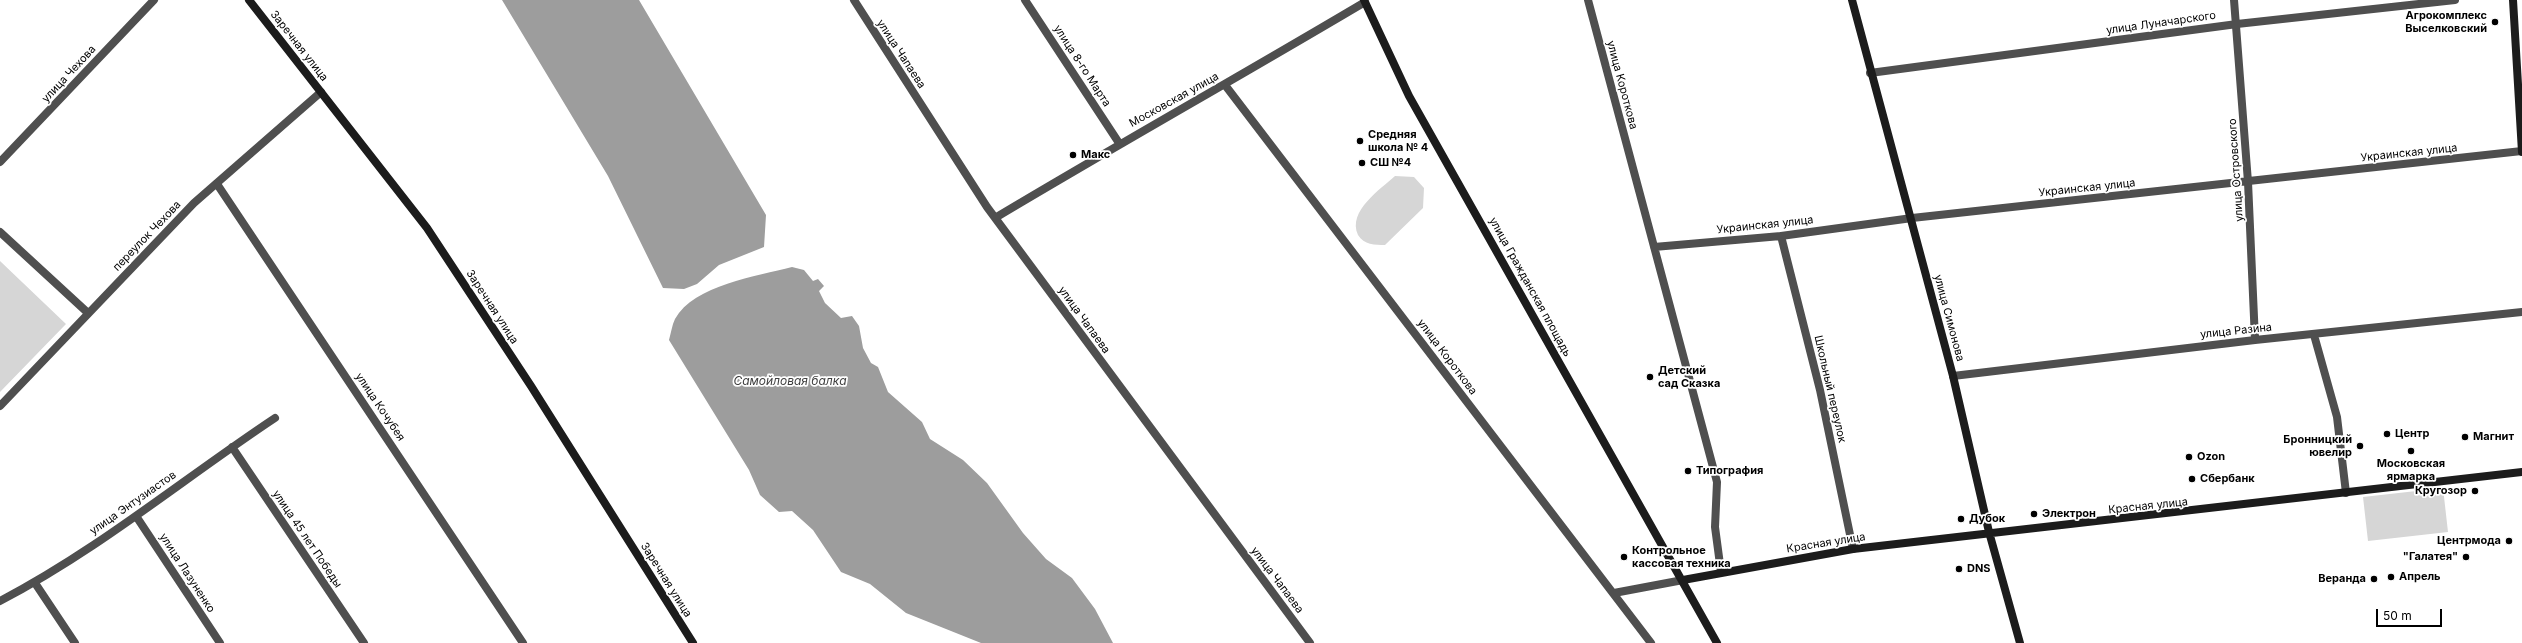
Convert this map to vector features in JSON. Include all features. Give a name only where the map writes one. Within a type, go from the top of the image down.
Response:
[{"type":"street","name":"улица Чехова","points":[[0,162],[154,0]]},
{"type":"street","name":"Заречная улица","points":[[249,0],[427,228],[531,386],[693,643]]},
{"type":"street","name":"улица Чапаева","points":[[854,0],[995,218],[1310,643]]},
{"type":"street","name":"улица 8-го Марта","points":[[1025,0],[1120,143]]},
{"type":"street","name":"улица Короткова","points":[[1588,0],[1717,482],[1715,527],[1721,572]]},
{"type":"street","name":"улица Симонова","points":[[1852,0],[1870,73],[1912,218],[1953,376],[1990,532],[2020,643]]},
{"type":"street","name":"улица Островского","points":[[2234,0],[2248,182],[2256,340]]},
{"type":"street","name":"улица Луначарского","points":[[1870,73],[2237,24],[2455,0]]},
{"type":"street","points":[[2513,0],[2521,109],[2522,152]]},
{"type":"street","name":"Московская улица","points":[[995,218],[1120,143],[1225,85],[1364,1]]},
{"type":"street","name":"улица Гражданская площадь","points":[[1364,1],[1406,89],[1683,580]]},
{"type":"street","name":"улица Короткова","points":[[1225,85],[1651,643]]},
{"type":"street","name":"переулок Чехова","points":[[0,406],[194,203],[321,92]]},
{"type":"street","name":"Украинская улица","points":[[1654,247],[1781,236],[1912,218],[2522,152]]},
{"type":"street","name":"улица Кочубея","points":[[217,184],[523,643]]},
{"type":"street","points":[[0,232],[88,313]]},
{"type":"street","name":"Школьный переулок","points":[[1781,236],[1820,390],[1853,549]]},
{"type":"street","name":"улица Разина","points":[[1953,376],[2256,340],[2522,312]]},
{"type":"street","points":[[2314,335],[2337,418],[2346,493]]},
{"type":"street","name":"улица Энтузиастов","points":[[0,601],[35,583],[136,516],[275,418]]},
{"type":"street","name":"улица 45 лет Победы","points":[[232,447],[364,643]]},
{"type":"street","name":"Красная улица","points":[[1683,580],[1853,549],[1990,532],[2124,519],[2522,472]]},
{"type":"street","name":"улица Лазуненко","points":[[136,516],[220,643]]},
{"type":"street","points":[[1614,593],[1683,580],[1717,643]]},
{"type":"street","points":[[35,583],[75,643]]},
{"type":"shaded area","points":[[1395,176],[1414,177],[1424,188],[1423,208],[1385,245],[1367,243],[1358,235],[1356,226],[1357,217],[1367,201]]},
{"type":"shaded area","points":[[0,261],[66,324],[0,392]]},
{"type":"shaded area","points":[[2443,488],[2448,532],[2368,541],[2363,497]]},
{"type":"water","points":[[502,0],[639,0],[766,215],[764,247],[719,265],[697,284],[684,289],[663,288],[608,176]]},
{"type":"water","name":"Самойловая балка","points":[[792,267],[804,270],[813,281],[818,279],[824,286],[819,291],[825,303],[841,318],[852,316],[859,326],[863,348],[871,363],[878,367],[888,392],[922,422],[930,439],[963,460],[987,483],[1023,533],[1046,559],[1072,578],[1095,609],[1113,643],[981,643],[906,613],[870,584],[841,572],[813,530],[792,511],[779,512],[760,495],[749,470],[669,340],[675,319],[684,307],[696,298],[711,290],[745,278]]},
{"type":"place","name":"Агрокомплекс Выселковский","points":[[2495,22]]},
{"type":"place","name":"Средняя школа № 4","points":[[1360,141]]},
{"type":"place","name":"Макс","points":[[1073,155]]},
{"type":"place","name":"СШ №4","points":[[1362,163]]},
{"type":"place","name":"Детский сад Сказка","points":[[1650,377]]},
{"type":"place","name":"Центр","points":[[2387,434]]},
{"type":"place","name":"Магнит","points":[[2465,437]]},
{"type":"place","name":"Бронницкий ювелир","points":[[2360,446]]},
{"type":"place","name":"Московская ярмарка","points":[[2411,451]]},
{"type":"place","name":"Ozon","points":[[2189,457]]},
{"type":"place","name":"Типография","points":[[1688,471]]},
{"type":"place","name":"Сбербанк","points":[[2192,479]]},
{"type":"place","name":"Кругозор","points":[[2475,491]]},
{"type":"place","name":"Электрон","points":[[2034,514]]},
{"type":"place","name":"Дубок","points":[[1961,519]]},
{"type":"place","name":"Центрмода","points":[[2509,541]]},
{"type":"place","name":"Контрольное кассовая техника","points":[[1624,557]]},
{"type":"place","name":"\"Галатея\"","points":[[2466,557]]},
{"type":"place","name":"DNS","points":[[1959,569]]},
{"type":"place","name":"Апрель","points":[[2391,577]]},
{"type":"place","name":"Веранда","points":[[2374,579]]}]
